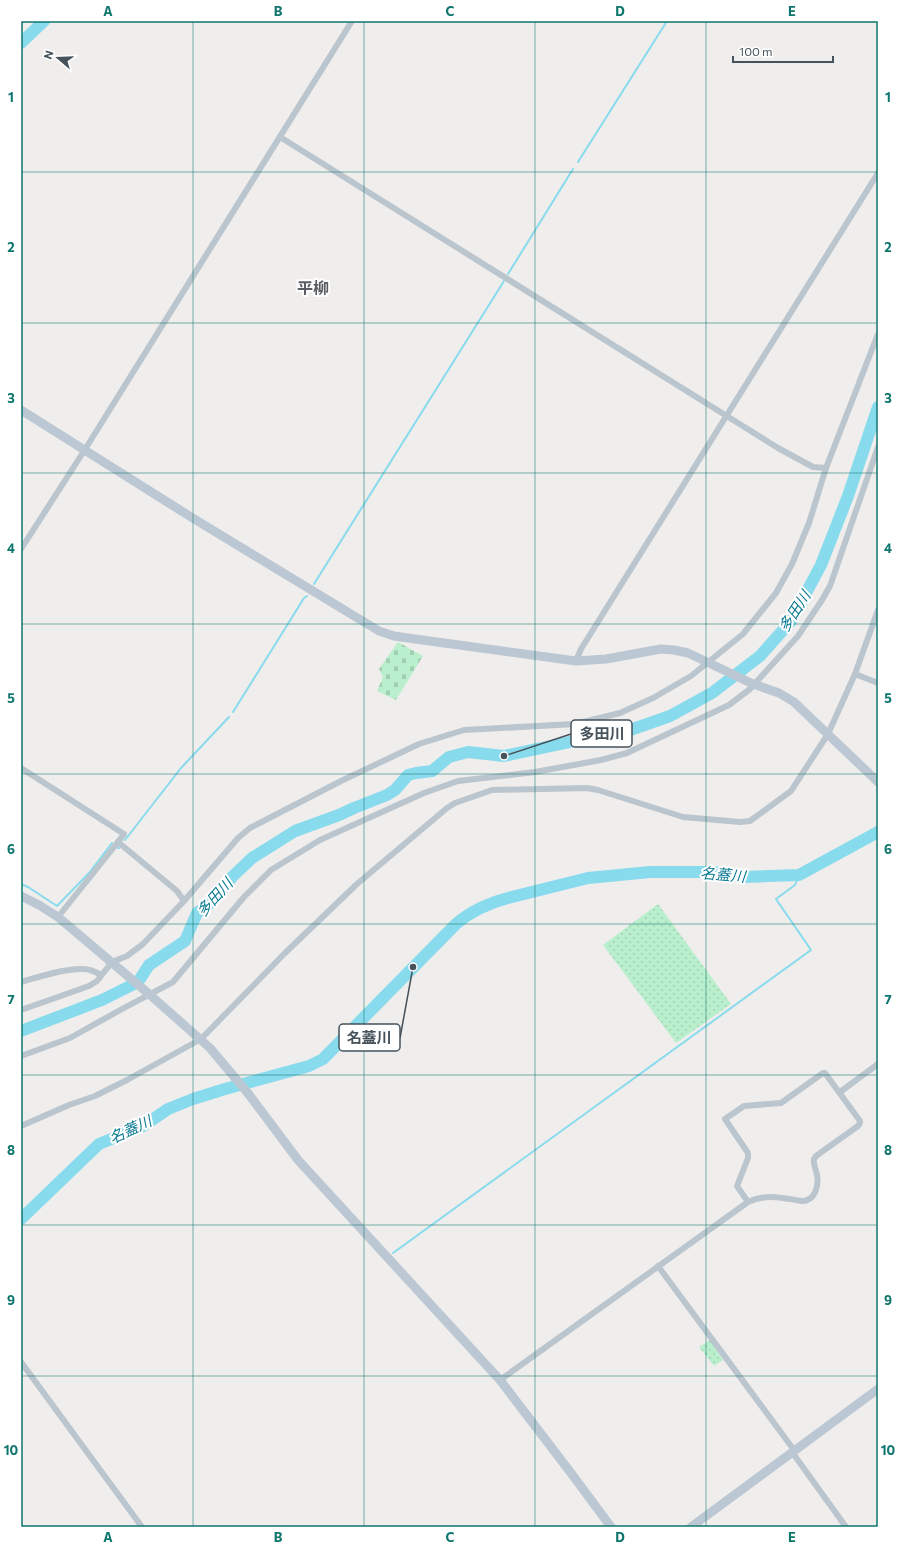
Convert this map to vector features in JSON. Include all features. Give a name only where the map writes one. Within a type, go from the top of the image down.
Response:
[{"type":"street","points":[[21,549],[84,451],[352,21]]},
{"type":"street","points":[[280,137],[778,448],[813,467],[826,468]]},
{"type":"street","points":[[576,661],[581,648],[878,173]]},
{"type":"street","points":[[21,1010],[90,986],[97,981],[114,964],[142,944],[184,901],[238,838],[250,828],[341,781],[419,744],[464,730],[575,724],[620,713],[653,698],[710,663],[743,634],[776,593],[792,564],[809,523],[826,468],[878,334]]},
{"type":"street","points":[[21,410],[84,451],[379,631],[394,636],[576,661],[606,659],[660,649],[688,653],[752,683],[779,693],[794,702],[878,782]]},
{"type":"street","points":[[752,683],[758,681],[798,636],[830,586],[878,447]]},
{"type":"street","points":[[21,1126],[68,1105],[95,1096],[127,1080],[200,1039],[285,953],[357,884],[447,808],[455,803],[492,790],[586,788],[598,790],[683,817],[745,822],[750,821],[791,791],[828,734],[855,674],[878,610]]},
{"type":"street","points":[[855,674],[878,683]]},
{"type":"street","points":[[21,1056],[70,1038],[147,993],[173,982],[244,897],[271,870],[320,840],[424,793],[458,782],[535,772],[601,760],[627,753],[729,705],[750,690],[752,683]]},
{"type":"street","points":[[21,768],[124,834],[58,917]]},
{"type":"street","points":[[118,842],[177,891],[184,901]]},
{"type":"street","points":[[21,896],[58,917],[200,1039],[247,1092],[298,1160],[315,1180],[500,1380],[611,1527]]},
{"type":"street","points":[[21,982],[78,969],[90,970],[102,975]]},
{"type":"street","points":[[840,1092],[878,1064]]},
{"type":"street","points":[[500,1380],[748,1202],[765,1196],[802,1202],[811,1199],[816,1191],[818,1182],[814,1159],[860,1124],[860,1120],[827,1074],[823,1073],[782,1104],[744,1106],[725,1119],[748,1153],[747,1162],[737,1186],[748,1202]]},
{"type":"street","points":[[658,1266],[846,1527]]},
{"type":"street","points":[[21,1362],[142,1527]]},
{"type":"street","points":[[691,1527],[795,1455],[878,1390]]},
{"type":"green space","points":[[398,642],[423,656],[396,700],[377,691],[383,677],[379,669]]},
{"type":"green space","points":[[658,904],[731,1004],[676,1043],[603,945]]},
{"type":"green space","points":[[710,1340],[723,1360],[714,1366],[699,1347]]},
{"type":"waterway","points":[[21,43],[44,21]]},
{"type":"waterway","points":[[578,162],[667,21]]},
{"type":"waterway","points":[[508,274],[573,169]]},
{"type":"waterway","points":[[314,584],[504,281]]},
{"type":"waterway","name":"多田川","points":[[21,1031],[102,1000],[138,982],[149,965],[185,941],[197,913],[213,901],[233,876],[252,858],[295,831],[387,795],[395,790],[408,775],[432,771],[449,757],[468,752],[504,756],[579,740],[613,736],[670,716],[712,693],[760,656],[791,621],[821,565],[848,496],[878,407]]},
{"type":"waterway","points":[[233,712],[304,598],[307,596]]},
{"type":"waterway","points":[[125,840],[181,768],[229,717]]},
{"type":"waterway","name":"名蓋川","points":[[21,1219],[99,1144],[143,1126],[168,1109],[193,1099],[309,1066],[323,1059],[456,924],[480,908],[508,898],[588,878],[650,872],[714,872],[745,877],[799,875],[878,832]]},
{"type":"waterway","points":[[21,884],[57,906],[89,873],[112,843]]},
{"type":"waterway","points":[[393,1253],[811,950],[776,899],[795,885],[799,875]]},
{"type":"place","name":"多田川","points":[[504,756]]},
{"type":"place","name":"名蓋川","points":[[413,967]]},
{"type":"district","name":"平柳","points":[[313,287]]}]
